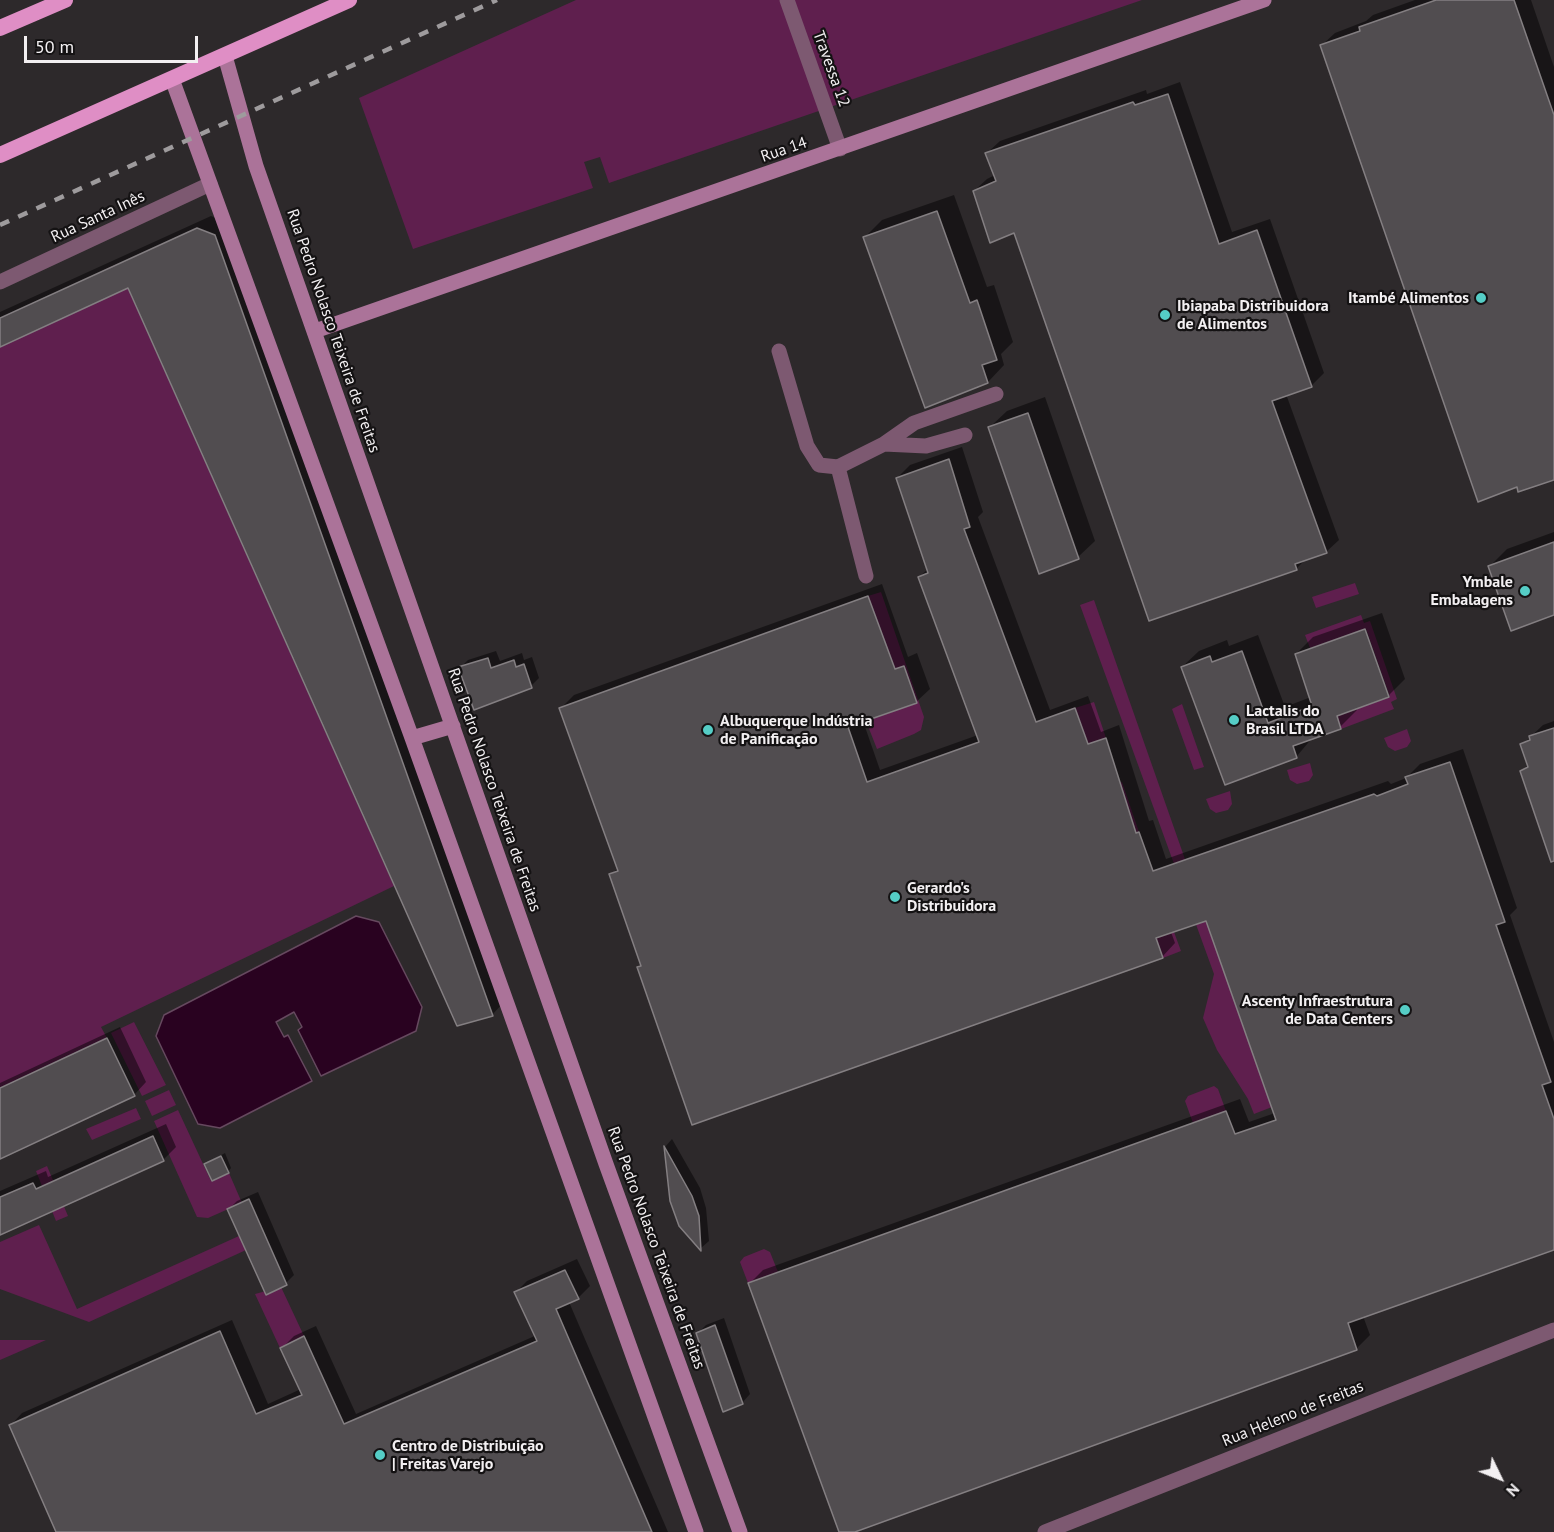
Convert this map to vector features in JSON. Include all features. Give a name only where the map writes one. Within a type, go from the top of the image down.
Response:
[{"type":"highway","points":[[0,28],[65,0]]},
{"type":"highway","points":[[0,155],[350,0]]},
{"type":"main road","name":"Rua 14","points":[[315,331],[1264,0]]},
{"type":"main road","name":"Rua Pedro Nolasco Teixeira de Freitas","points":[[225,56],[256,166],[606,1164],[740,1532]]},
{"type":"main road","points":[[172,79],[412,738],[696,1532]]},
{"type":"main road","points":[[412,738],[453,726]]},
{"type":"street","name":"Travessa 12","points":[[787,0],[840,149]]},
{"type":"street","name":"Rua Santa Inês","points":[[0,282],[210,184]]},
{"type":"street","points":[[779,351],[807,446],[819,465],[837,468],[884,444],[914,423],[996,394]]},
{"type":"street","points":[[884,444],[926,447],[965,435]]},
{"type":"street","points":[[837,468],[866,576]]},
{"type":"street","name":"Rua Heleno de Freitas","points":[[1045,1532],[1554,1330]]},
{"type":"shaded area","points":[[576,0],[1142,0],[609,183],[600,157],[584,162],[593,188],[413,249],[359,98]]},
{"type":"shaded area","points":[[117,264],[394,886],[101,1027],[107,1038],[0,1088],[0,347],[112,295],[102,271]]},
{"type":"shaded area","points":[[1355,583],[1359,594],[1316,608],[1312,597]]},
{"type":"shaded area","points":[[881,592],[924,717],[921,730],[877,749],[866,721],[917,703],[904,666],[848,686],[884,641],[868,596]]},
{"type":"shaded area","points":[[1094,600],[1272,1107],[1254,1114],[1248,1099],[1217,1050],[1203,1018],[1214,974],[1080,605]]},
{"type":"shaded area","points":[[1361,615],[1364,623],[1370,621],[1397,699],[1391,702],[1394,709],[1341,729],[1337,716],[1390,697],[1366,629],[1310,648],[1305,635]]},
{"type":"shaded area","points":[[1094,702],[1106,738],[1088,744],[1075,708]]},
{"type":"shaded area","points":[[1182,704],[1204,767],[1194,770],[1172,709]]},
{"type":"shaded area","points":[[1407,729],[1411,741],[1407,747],[1395,751],[1388,747],[1384,738]]},
{"type":"shaded area","points":[[1310,763],[1313,775],[1309,781],[1297,784],[1290,780],[1287,770]]},
{"type":"shaded area","points":[[1122,782],[1139,832],[1136,833],[1103,789]]},
{"type":"shaded area","points":[[1230,791],[1232,804],[1228,810],[1216,813],[1210,809],[1206,799]]},
{"type":"shaded area","points":[[356,916],[379,922],[422,1007],[416,1031],[321,1076],[298,1030],[302,1027],[294,1012],[276,1022],[284,1037],[288,1035],[312,1081],[220,1128],[198,1124],[156,1036],[164,1015]]},
{"type":"shaded area","points":[[1174,932],[1181,951],[1163,958],[1156,938]]},
{"type":"shaded area","points":[[134,1022],[166,1085],[142,1096],[111,1033]]},
{"type":"shaded area","points":[[1214,1086],[1218,1089],[1226,1111],[1193,1123],[1185,1101],[1188,1096]]},
{"type":"shaded area","points":[[169,1090],[176,1105],[152,1116],[145,1101]]},
{"type":"shaded area","points":[[136,1108],[141,1119],[92,1140],[86,1129]]},
{"type":"shaded area","points":[[178,1110],[211,1181],[229,1173],[242,1203],[208,1218],[197,1217],[154,1121]]},
{"type":"shaded area","points":[[47,1166],[68,1216],[56,1221],[36,1171]]},
{"type":"shaded area","points":[[39,1225],[77,1309],[239,1236],[246,1250],[89,1322],[0,1289],[0,1242]]},
{"type":"shaded area","points":[[764,1249],[770,1252],[778,1272],[748,1283],[740,1262],[744,1257]]},
{"type":"shaded area","points":[[281,1287],[304,1336],[280,1348],[255,1294]]},
{"type":"shaded area","points":[[0,1340],[46,1340],[0,1360]]},
{"type":"building","name":"Itambé Alimentos","points":[[1436,0],[1514,0],[1554,115],[1554,480],[1518,492],[1517,487],[1478,502],[1320,45],[1360,31],[1359,27]]},
{"type":"building","name":"Ibiapaba Distribuidora de Alimentos","points":[[1168,94],[1219,244],[1257,230],[1312,387],[1272,401],[1327,553],[1295,564],[1297,570],[1149,621],[1014,233],[990,243],[973,191],[996,181],[985,153],[1133,102],[1135,105]]},
{"type":"building","points":[[937,211],[970,303],[977,300],[997,360],[982,365],[988,383],[925,408],[863,237]]},
{"type":"building","points":[[197,228],[215,235],[493,1016],[457,1026],[128,288],[0,347],[0,318]]},
{"type":"building","points":[[1028,413],[1079,559],[1039,574],[988,427]]},
{"type":"building","points":[[949,459],[970,527],[964,529],[1036,722],[1075,708],[1088,744],[1106,738],[1136,833],[1139,832],[1153,871],[1374,794],[1377,796],[1408,784],[1405,777],[1450,762],[1505,922],[1496,925],[1551,1082],[1542,1085],[1554,1119],[1554,1250],[1348,1323],[1357,1350],[855,1532],[839,1532],[748,1283],[1226,1111],[1235,1134],[1276,1120],[1206,921],[1156,938],[1163,958],[692,1125],[637,967],[641,966],[609,874],[618,871],[559,708],[868,596],[895,669],[904,666],[917,703],[848,727],[867,782],[979,742],[918,577],[928,573],[896,478]]},
{"type":"building","name":"Ymbale Embalagens","points":[[1554,542],[1554,615],[1511,631],[1488,566]]},
{"type":"building","points":[[1365,629],[1389,697],[1337,716],[1341,729],[1293,746],[1297,758],[1225,785],[1181,667],[1210,656],[1212,662],[1242,651],[1268,723],[1312,706],[1295,654]]},
{"type":"building","points":[[488,658],[491,668],[514,660],[516,667],[524,664],[532,688],[474,710],[458,667]]},
{"type":"building","points":[[1554,728],[1554,861],[1551,862],[1520,771],[1528,767],[1520,744],[1530,740],[1529,736]]},
{"type":"building","points":[[107,1038],[135,1096],[0,1159],[0,1088]]},
{"type":"building","points":[[153,1136],[164,1161],[0,1235],[0,1197],[33,1183],[36,1189]]},
{"type":"building","points":[[664,1146],[692,1196],[699,1216],[701,1251],[679,1226],[670,1201]]},
{"type":"building","points":[[221,1156],[229,1173],[212,1181],[204,1164]]},
{"type":"building","points":[[249,1199],[287,1285],[266,1295],[227,1209]]},
{"type":"building","points":[[565,1270],[579,1299],[556,1309],[652,1532],[56,1532],[9,1425],[220,1331],[256,1414],[302,1395],[280,1348],[304,1336],[344,1424],[537,1341],[514,1292]]},
{"type":"building","points":[[715,1325],[743,1404],[723,1412],[696,1333]]},
{"type":"railway","points":[[0,225],[497,0]]},
{"type":"place","name":"Itambé Alimentos","points":[[1481,298]]},
{"type":"place","name":"Ibiapaba Distribuidora de Alimentos","points":[[1165,315]]},
{"type":"place","name":"Ymbale Embalagens","points":[[1525,591]]},
{"type":"place","name":"Lactalis do Brasil LTDA","points":[[1234,720]]},
{"type":"place","name":"Albuquerque Indústria de Panificação","points":[[708,730]]},
{"type":"place","name":"Gerardo's Distribuidora","points":[[895,897]]},
{"type":"place","name":"Ascenty Infraestrutura de Data Centers","points":[[1405,1010]]},
{"type":"place","name":"Centro de Distribuição | Freitas Varejo","points":[[380,1455]]}]
